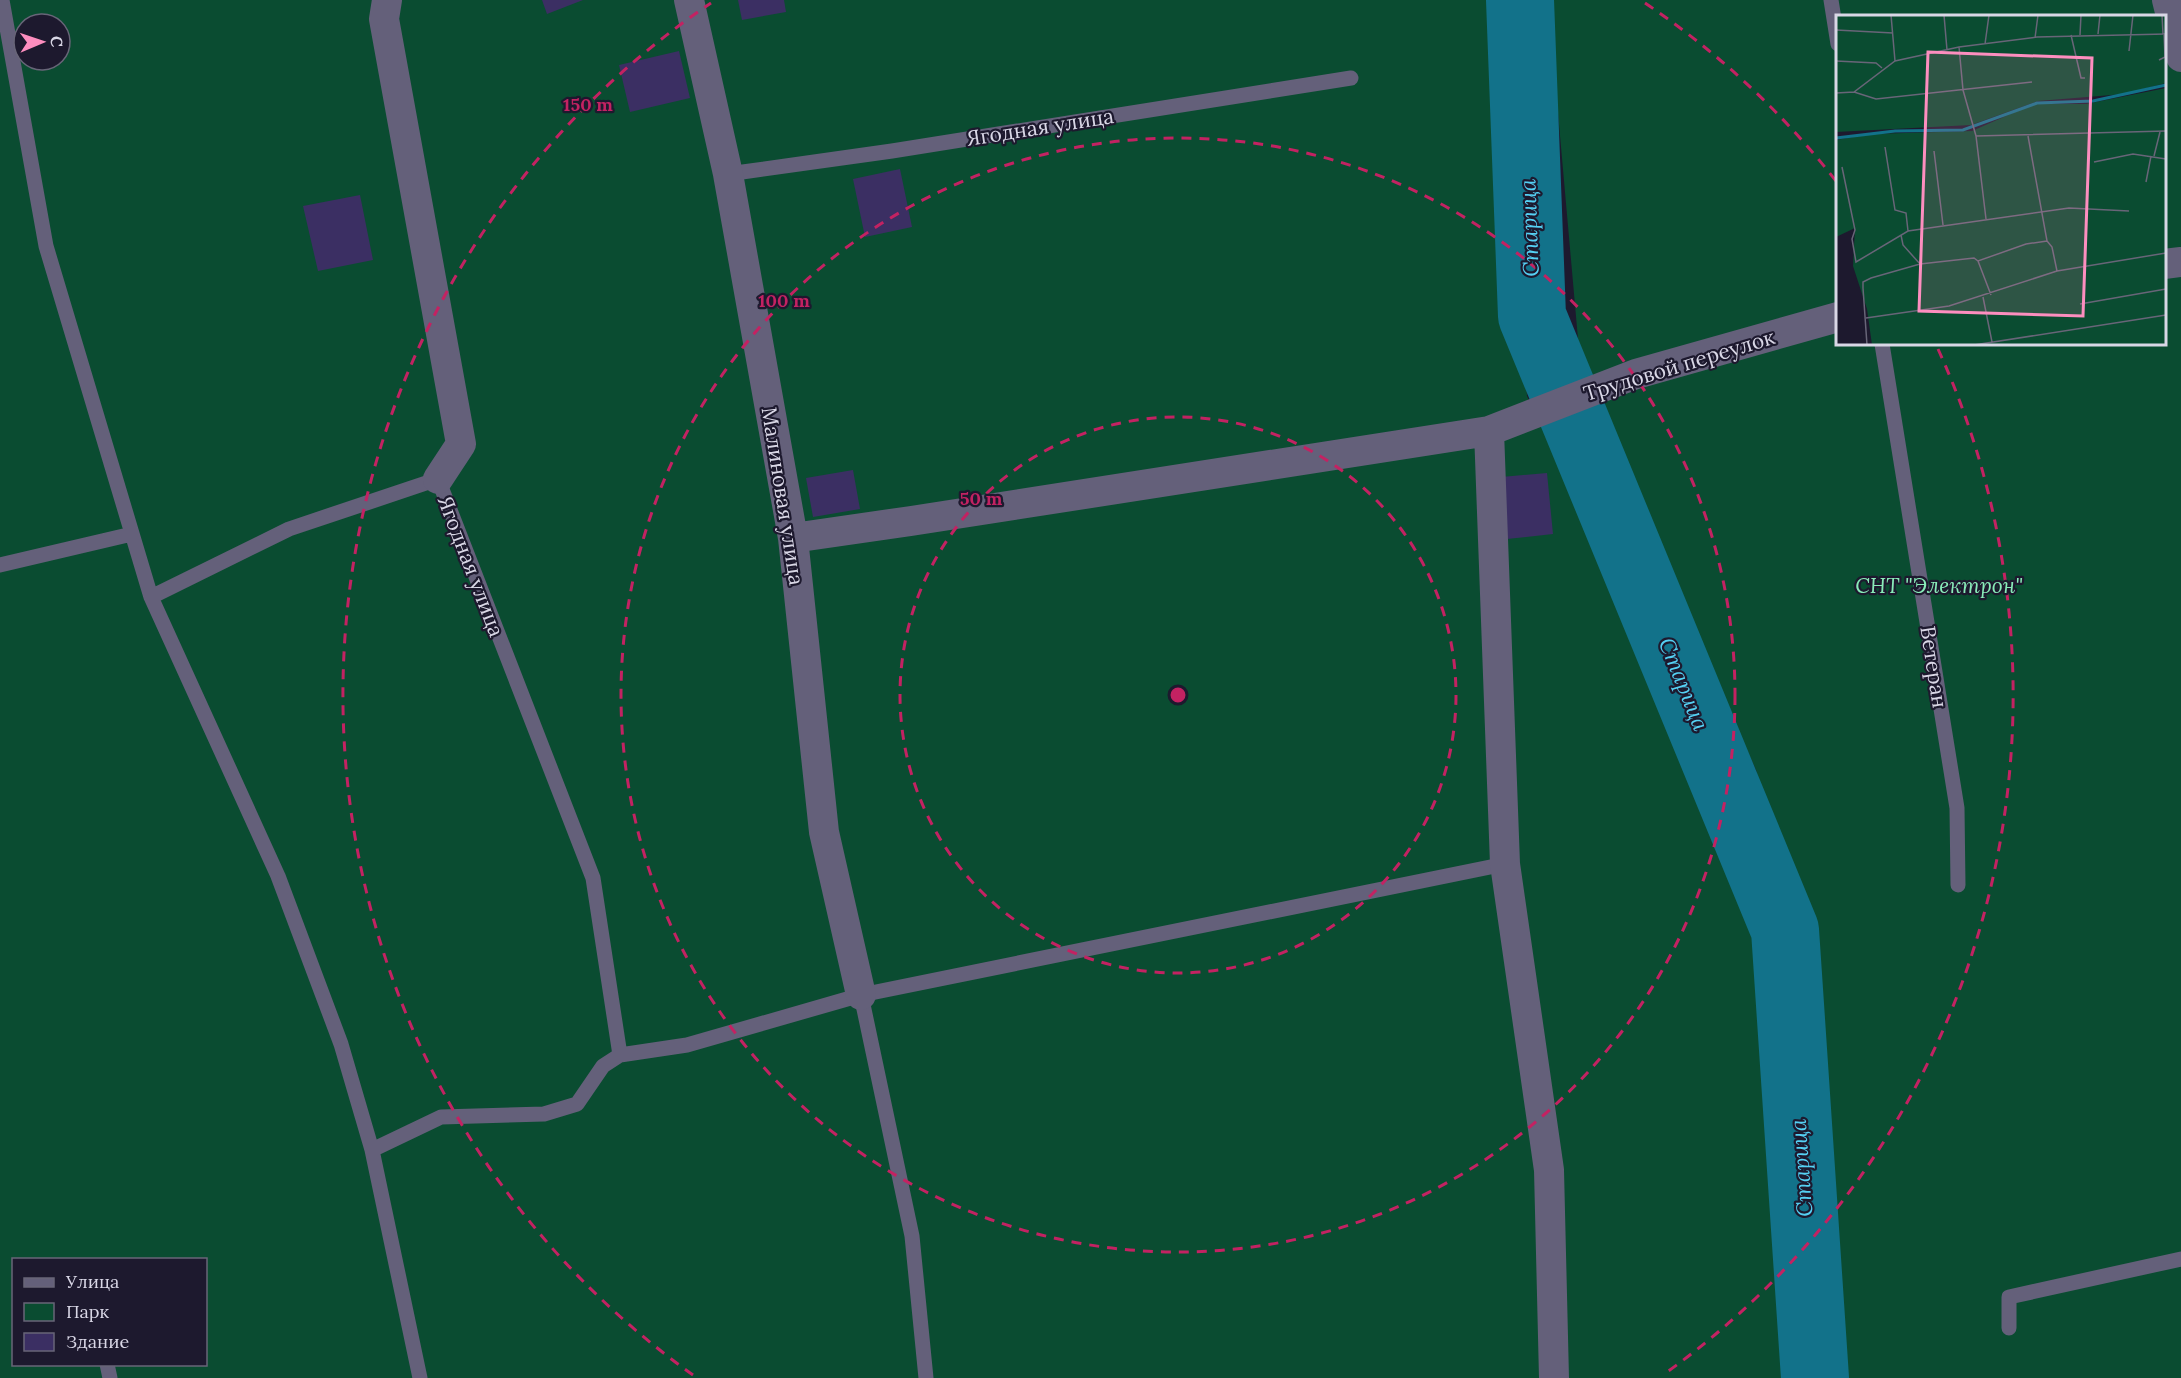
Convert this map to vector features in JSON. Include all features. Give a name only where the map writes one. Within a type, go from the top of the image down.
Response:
[{"type":"street","name":"Ягодная улица","points":[[387,0],[384,19],[461,444],[438,479]]},
{"type":"street","name":"Малиновая улица","points":[[689,0],[728,174],[793,538],[824,832],[861,995]]},
{"type":"street","points":[[2167,0],[2181,57]]},
{"type":"street","points":[[2166,264],[2181,262]]},
{"type":"street","name":"Трудовой переулок","points":[[793,538],[1489,431],[1636,374],[1836,318]]},
{"type":"street","points":[[1489,431],[1505,864],[1549,1170],[1554,1378]]},
{"type":"lane","points":[[2,0],[45,246],[151,597],[278,876],[341,1044],[372,1150],[420,1378]]},
{"type":"lane","points":[[1831,0],[1836,31]]},
{"type":"lane","name":"Ягодная улица","points":[[728,174],[916,147],[1351,78]]},
{"type":"lane","name":"Ветеран","points":[[1882,345],[1957,808],[1958,885]]},
{"type":"lane","points":[[151,597],[289,529],[438,479]]},
{"type":"lane","name":"Ягодная улица","points":[[438,479],[593,878],[620,1055]]},
{"type":"lane","points":[[0,565],[132,534]]},
{"type":"lane","points":[[372,1150],[441,1117],[544,1114],[577,1104],[603,1066],[620,1055],[687,1045],[861,995],[1505,864]]},
{"type":"lane","points":[[861,995],[912,1236],[926,1378]]},
{"type":"lane","points":[[2008,1328],[2009,1297],[2181,1259]]},
{"type":"green space","points":[[0,0],[1503,0],[1527,396],[1773,900],[1789,1341],[1798,1378],[0,1378]]},
{"type":"green space","name":"СНТ \"Электрон\"","points":[[1548,0],[2181,0],[2181,1378],[1835,1378],[1813,1252],[1802,942],[1756,770],[1582,384]]},
{"type":"building","points":[[542,0],[583,0],[547,14]]},
{"type":"building","points":[[738,0],[784,0],[786,12],[742,20]]},
{"type":"building","points":[[679,51],[690,98],[630,112],[619,65]]},
{"type":"building","points":[[900,169],[912,227],[865,237],[853,179]]},
{"type":"building","points":[[360,195],[373,260],[318,271],[303,206]]},
{"type":"building","points":[[853,470],[860,509],[813,517],[806,478]]},
{"type":"building","points":[[1547,473],[1553,534],[1507,539],[1501,477]]},
{"type":"waterway","name":"Старица","points":[[1520,0],[1532,316],[1785,930],[1815,1378]]}]
